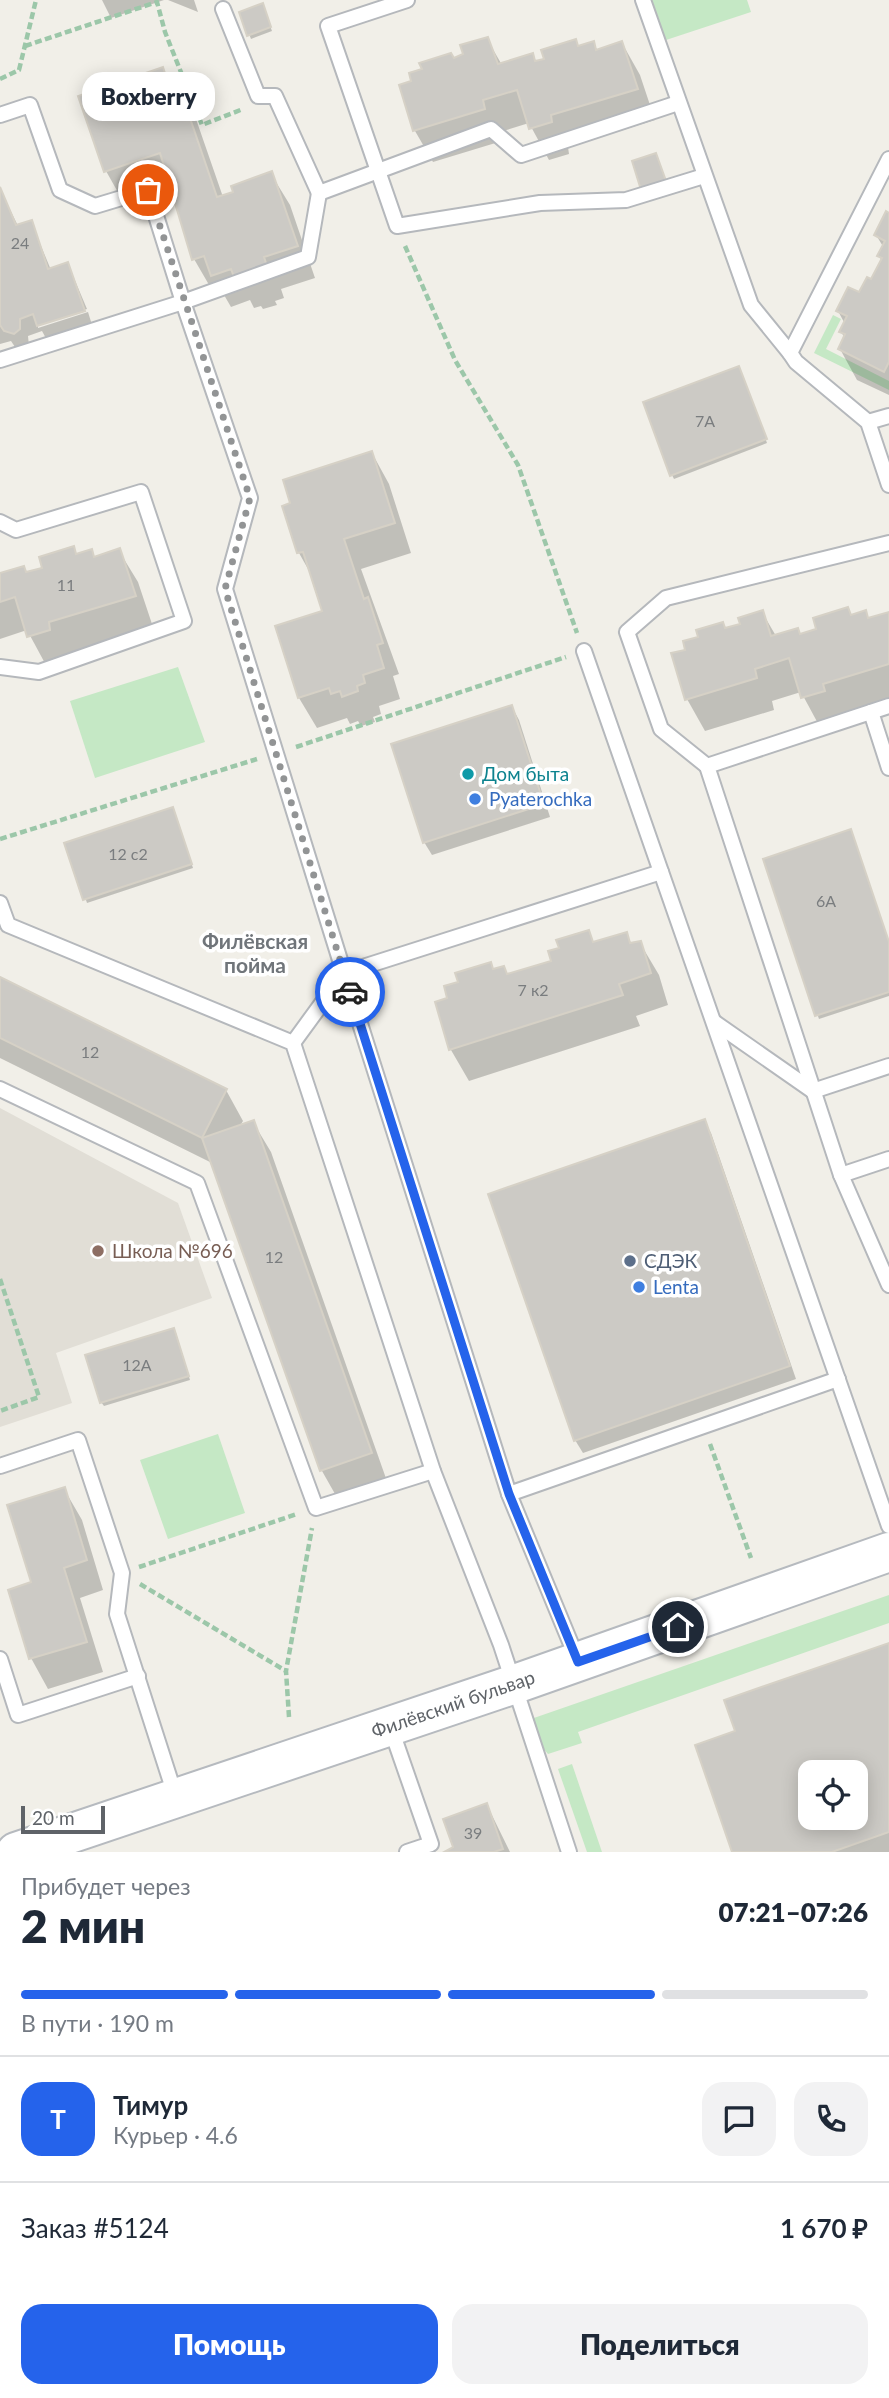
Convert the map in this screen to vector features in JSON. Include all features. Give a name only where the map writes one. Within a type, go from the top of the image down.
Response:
[{"type":"street","name":"Филёвский бульвар","points":[[16,1852],[515,1684],[889,1552]]},
{"type":"lane","points":[[407,0],[328,26],[375,169],[397,226],[540,203],[626,200],[704,176]]},
{"type":"lane","points":[[643,0],[751,305],[790,354],[869,422],[889,485]]},
{"type":"lane","points":[[0,360],[183,302],[308,257],[318,193],[275,96],[258,96],[223,9]]},
{"type":"lane","points":[[318,193],[375,169],[491,129],[521,155],[678,103]]},
{"type":"lane","points":[[0,115],[30,105],[60,190],[95,206],[148,190],[250,498],[225,589],[509,1494],[578,1662]]},
{"type":"lane","points":[[790,354],[889,159]]},
{"type":"lane","points":[[869,422],[889,416]]},
{"type":"lane","points":[[0,522],[16,530],[141,492],[184,621],[39,672],[0,667]]},
{"type":"lane","points":[[889,543],[666,598],[626,632],[661,729],[707,766],[841,1175],[889,1285]]},
{"type":"lane","points":[[584,651],[889,1526]]},
{"type":"lane","points":[[707,766],[889,706]]},
{"type":"lane","points":[[871,712],[889,768]]},
{"type":"lane","points":[[293,1043],[344,973],[661,872]]},
{"type":"lane","points":[[0,903],[4,923],[293,1043],[433,1471],[515,1684],[569,1852]]},
{"type":"lane","points":[[713,1022],[813,1091]]},
{"type":"lane","points":[[813,1091],[889,1066]]},
{"type":"lane","points":[[0,1089],[197,1183],[316,1508],[433,1471]]},
{"type":"lane","points":[[841,1175],[889,1159]]},
{"type":"lane","points":[[509,1494],[838,1378]]},
{"type":"lane","points":[[0,1466],[78,1440],[122,1573],[117,1614],[176,1798]]},
{"type":"lane","points":[[0,1659],[18,1714],[138,1676]]},
{"type":"lane","points":[[390,1726],[431,1844],[407,1852]]},
{"type":"path","points":[[0,79],[19,70],[36,0]]},
{"type":"path","points":[[25,46],[157,2],[164,32],[202,125],[275,96]]},
{"type":"path","points":[[397,226],[455,359],[518,465],[584,651]]},
{"type":"path","points":[[0,1279],[39,1397],[0,1411]]},
{"type":"path","points":[[704,1426],[751,1558]]},
{"type":"path","points":[[122,1573],[316,1508],[286,1671],[289,1717]]},
{"type":"path","points":[[122,1573],[286,1671]]},
{"type":"shaded area","name":"Школа №696","points":[[0,1108],[178,1203],[212,1298],[56,1353],[72,1403],[0,1427]]},
{"type":"green space","points":[[652,0],[747,0],[751,12],[666,40]]},
{"type":"green space","points":[[833,315],[841,319],[826,349],[889,381],[889,390],[814,353]]},
{"type":"green space","points":[[178,667],[205,742],[95,778],[70,701]]},
{"type":"green space","points":[[218,1434],[245,1513],[168,1539],[140,1460]]},
{"type":"green space","points":[[889,1595],[889,1623],[578,1732],[582,1743],[548,1754],[537,1741],[531,1719]]},
{"type":"green space","points":[[572,1764],[602,1852],[587,1852],[558,1769]]},
{"type":"building","points":[[263,3],[271,27],[247,36],[239,12]]},
{"type":"building","points":[[488,37],[498,64],[533,53],[535,61],[544,59],[541,50],[576,39],[578,46],[594,41],[596,50],[622,41],[638,89],[551,115],[552,122],[529,129],[517,90],[483,100],[485,109],[413,131],[399,85],[411,81],[409,73],[422,69],[419,63],[451,53],[454,58],[463,54],[460,45]]},
{"type":"building","points":[[163,67],[170,89],[179,86],[217,197],[233,192],[231,186],[272,171],[298,246],[264,257],[267,266],[234,277],[231,269],[211,276],[204,256],[192,260],[160,153],[104,172],[78,96]]},
{"type":"building","points":[[656,153],[666,181],[641,190],[632,161]]},
{"type":"building","points":[[0,187],[16,225],[32,220],[48,269],[68,262],[85,311],[37,326],[33,314],[20,319],[20,329],[14,334],[4,331],[0,325]]},
{"type":"building","points":[[886,211],[889,213],[889,362],[884,372],[838,349],[845,334],[839,332],[847,316],[836,311],[848,287],[859,292],[867,277],[871,279],[882,258],[877,256],[885,241],[874,235]]},
{"type":"building","points":[[739,366],[767,439],[670,476],[643,402]]},
{"type":"building","points":[[372,451],[395,523],[344,539],[364,599],[368,597],[383,643],[377,645],[384,668],[363,675],[365,683],[357,686],[358,691],[342,697],[340,691],[331,694],[329,688],[298,698],[275,626],[322,611],[303,552],[297,553],[282,506],[290,503],[283,480]]},
{"type":"building","points":[[74,546],[76,554],[92,549],[94,557],[120,548],[136,596],[49,622],[50,630],[27,637],[15,597],[0,602],[0,573],[24,566],[26,572],[42,568],[39,557]]},
{"type":"building","points":[[848,607],[851,615],[866,610],[868,618],[889,612],[889,664],[823,684],[825,691],[801,698],[789,658],[755,669],[757,678],[685,700],[671,653],[685,650],[683,641],[698,637],[696,630],[723,622],[725,628],[740,624],[738,618],[763,610],[771,636],[798,628],[800,634],[816,629],[813,618]]},
{"type":"building","name":"Дом быта","points":[[512,705],[544,804],[423,843],[391,744]]},
{"type":"building","points":[[173,807],[192,864],[83,900],[64,843]]},
{"type":"building","points":[[851,829],[889,942],[889,992],[815,1016],[763,859]]},
{"type":"building","points":[[589,930],[593,942],[627,932],[630,943],[641,941],[651,973],[619,984],[623,995],[449,1050],[435,1002],[447,998],[444,986],[458,982],[455,973],[491,962],[493,969],[504,966],[507,974],[551,961],[548,951],[559,948],[556,940]]},
{"type":"building","points":[[0,977],[227,1089],[202,1138],[0,1038]]},
{"type":"building","points":[[705,1119],[790,1366],[574,1441],[488,1194]]},
{"type":"building","points":[[254,1120],[372,1453],[320,1471],[202,1138]]},
{"type":"building","points":[[174,1328],[189,1376],[100,1403],[85,1355]]},
{"type":"building","points":[[65,1487],[87,1560],[64,1568],[87,1642],[29,1659],[8,1590],[31,1582],[7,1505]]},
{"type":"building","points":[[889,1643],[889,1832],[832,1852],[732,1852],[695,1745],[735,1731],[724,1700]]},
{"type":"building","points":[[487,1803],[503,1849],[494,1852],[444,1852],[453,1847],[443,1819]]},
{"type":"way so far","points":[[148,190],[250,498],[225,589],[350,992]]},
{"type":"place","name":"Boxberry","points":[[148,190]]},
{"type":"place","name":"Дом быта","points":[[468,774]]},
{"type":"place","name":"Pyaterochka","points":[[475,799]]},
{"type":"place","name":"Школа №696","points":[[98,1251]]},
{"type":"place","name":"СДЭК","points":[[630,1261]]},
{"type":"place","name":"Lenta","points":[[639,1287]]},
{"type":"district","name":"Филёвская пойма","points":[[255,954]]},
{"type":"route","points":[[350,992],[509,1494],[578,1662],[678,1627]]}]
